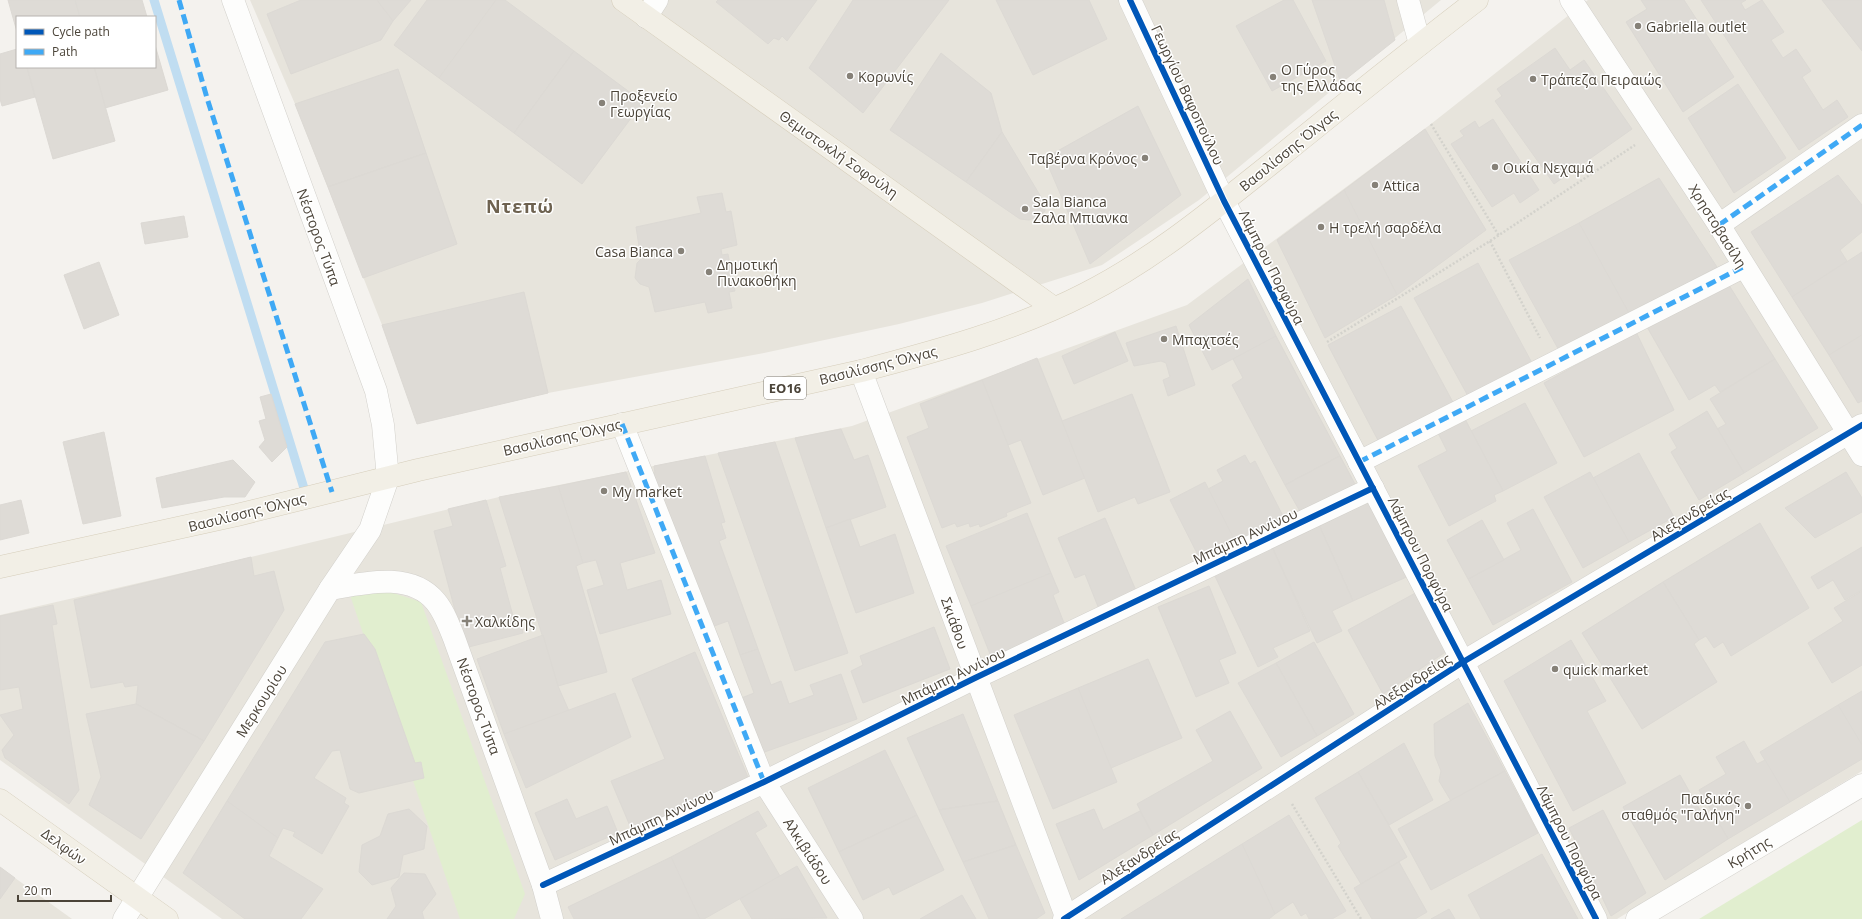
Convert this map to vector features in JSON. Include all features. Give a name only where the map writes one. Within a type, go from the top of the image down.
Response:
[{"type":"main road","name":"Θεμιστοκλή Σοφούλη","points":[[623,0],[651,8],[1054,308]]},
{"type":"main road","name":"Βασιλίσσης Όλγας","points":[[0,567],[237,515],[388,478],[861,371],[959,343],[1054,308],[1084,295],[1138,264],[1224,201],[1477,0]]},
{"type":"main road","name":"Δελφών","points":[[0,800],[167,919]]},
{"type":"street","name":"Νέστορος Τύπα","points":[[233,0],[376,391],[383,425],[388,478]]},
{"type":"street","name":"Γεωργίου Βαφοπούλου","points":[[1130,0],[1224,201]]},
{"type":"street","points":[[1408,0],[1420,44]]},
{"type":"street","name":"Χρηστοβασίλη","points":[[1571,0],[1719,225],[1744,267],[1856,429],[1862,455]]},
{"type":"street","points":[[1719,225],[1862,125]]},
{"type":"street","name":"Λάμπρου Πορφύρα","points":[[1224,201],[1596,919]]},
{"type":"street","points":[[1359,462],[1744,267]]},
{"type":"street","name":"Σκιάθου","points":[[861,371],[1066,918]]},
{"type":"street","name":"Αλκιβιάδου","points":[[622,424],[764,782],[852,919]]},
{"type":"street","name":"Αλεξανδρείας","points":[[1066,918],[1463,662],[1856,429]]},
{"type":"street","name":"Μερκουρίου","points":[[124,919],[330,589],[370,530],[388,478]]},
{"type":"street","name":"Μπάμπη Αννίνου","points":[[543,884],[764,782],[975,678],[1373,488]]},
{"type":"street","name":"Νέστορος Τύπα","points":[[330,589],[372,582],[402,583],[417,586],[436,602],[444,614],[454,638],[543,884],[552,919]]},
{"type":"street","name":"Κρήτης","points":[[1637,919],[1862,785]]},
{"type":"path","points":[[1431,124],[1499,236]]},
{"type":"path","points":[[1305,356],[1499,236],[1657,130]]},
{"type":"path","points":[[1490,241],[1553,363]]},
{"type":"path","points":[[1278,781],[1361,919]]},
{"type":"shaded area","points":[[250,0],[1441,0],[1199,200],[1102,265],[982,303],[899,324],[764,353],[548,393],[417,424],[382,325],[295,104]]},
{"type":"shaded area","points":[[1588,0],[1862,0],[1862,771],[1617,919],[222,919],[0,760],[0,615],[251,557],[499,497],[852,426],[1187,305],[1431,124]]},
{"type":"shaded area","points":[[0,867],[15,878],[72,919],[0,919]]},
{"type":"green space","points":[[387,591],[421,602],[525,894],[514,919],[460,919],[350,595]]},
{"type":"green space","points":[[1862,820],[1862,919],[1699,919]]},
{"type":"building","points":[[8,0],[75,0],[80,16],[16,16],[16,28]]},
{"type":"building","points":[[75,0],[142,0],[147,16],[80,16]]},
{"type":"building","points":[[301,0],[377,0],[393,21],[381,40],[291,74],[267,14]]},
{"type":"building","points":[[377,0],[411,0],[393,21]]},
{"type":"building","points":[[427,0],[496,0],[439,78],[394,45]]},
{"type":"building","points":[[496,0],[505,0],[574,51],[514,133],[439,78]]},
{"type":"building","points":[[718,0],[817,0],[787,41],[782,36],[779,40],[774,38],[768,44],[716,2]]},
{"type":"building","points":[[853,0],[949,0],[863,113],[809,68]]},
{"type":"building","points":[[996,0],[1089,0],[1107,39],[1033,75]]},
{"type":"building","points":[[1284,0],[1293,0],[1326,61],[1272,91],[1236,26]]},
{"type":"building","points":[[1312,0],[1384,0],[1395,40],[1341,83]]},
{"type":"building","points":[[1641,0],[1684,0],[1734,77],[1683,112],[1626,22],[1647,9]]},
{"type":"building","points":[[1701,0],[1746,0],[1741,3],[1745,10],[1762,0],[1784,32],[1771,40],[1783,58],[1796,49],[1811,71],[1802,77],[1823,110],[1837,100],[1848,117],[1799,150]]},
{"type":"building","points":[[1822,0],[1862,0],[1862,51]]},
{"type":"building","points":[[156,48],[168,90],[105,108],[94,68],[156,68]]},
{"type":"building","points":[[1555,48],[1570,70],[1584,60],[1632,129],[1554,184],[1495,101],[1502,96],[1497,89]]},
{"type":"building","points":[[16,49],[16,68],[27,68],[35,97],[2,106],[0,99],[0,54]]},
{"type":"building","points":[[574,51],[643,102],[582,184],[514,133]]},
{"type":"building","points":[[941,53],[991,93],[1002,132],[966,182],[890,130]]},
{"type":"building","points":[[27,68],[94,68],[115,141],[53,159]]},
{"type":"building","points":[[398,69],[426,153],[328,187],[295,104]]},
{"type":"building","points":[[1738,84],[1786,158],[1734,193],[1688,118]]},
{"type":"building","points":[[1138,106],[1181,195],[1090,264],[1045,158]]},
{"type":"building","name":"Οικία Νεχαμά","points":[[1493,119],[1539,190],[1520,203],[1514,193],[1492,207],[1451,144],[1464,136],[1460,131],[1475,121],[1479,128]]},
{"type":"building","points":[[1425,129],[1486,230],[1397,295],[1344,190]]},
{"type":"building","points":[[1002,132],[1044,202],[1045,211],[1039,216],[1029,220],[1020,219],[966,182]]},
{"type":"building","points":[[426,153],[457,244],[363,278],[328,187]]},
{"type":"building","points":[[1838,175],[1862,205],[1862,232],[1840,250],[1847,261],[1792,297],[1751,232]]},
{"type":"building","points":[[1659,178],[1717,267],[1630,315],[1579,223]]},
{"type":"building","points":[[1344,190],[1397,295],[1325,338],[1277,240]]},
{"type":"building","name":"Casa Bianca","points":[[722,193],[726,212],[731,211],[737,245],[721,249],[722,255],[728,254],[735,291],[729,292],[732,308],[708,313],[705,302],[655,312],[649,287],[640,284],[635,278],[637,263],[641,259],[636,227],[701,213],[697,197]]},
{"type":"building","points":[[184,216],[188,237],[145,244],[141,223]]},
{"type":"building","points":[[1579,223],[1630,315],[1561,354],[1509,260]]},
{"type":"building","points":[[1862,252],[1862,335],[1829,355],[1792,297]]},
{"type":"building","points":[[99,262],[119,315],[84,329],[64,275]]},
{"type":"building","points":[[1478,263],[1531,361],[1468,396],[1414,298]]},
{"type":"building","points":[[1248,279],[1276,336],[1212,370],[1189,325]]},
{"type":"building","points":[[1727,282],[1775,359],[1720,392],[1715,385],[1689,400],[1647,327]]},
{"type":"building","points":[[524,292],[548,393],[417,424],[382,325]]},
{"type":"building","points":[[1401,306],[1455,406],[1381,446],[1328,345]]},
{"type":"building","points":[[1176,326],[1195,385],[1168,396],[1163,380],[1170,377],[1166,363],[1161,361],[1134,366],[1126,343]]},
{"type":"building","points":[[1115,332],[1128,361],[1074,384],[1062,356]]},
{"type":"building","points":[[1636,332],[1674,410],[1584,457],[1544,383]]},
{"type":"building","points":[[1862,335],[1862,401],[1858,403],[1829,355]]},
{"type":"building","points":[[1276,336],[1340,456],[1285,485],[1232,385],[1243,378],[1233,359]]},
{"type":"building","points":[[1037,358],[1085,478],[1043,495],[1021,440],[1008,445],[982,380]]},
{"type":"building","points":[[1775,359],[1818,428],[1744,473],[1717,429],[1726,424],[1710,399]]},
{"type":"building","points":[[982,380],[1031,503],[1006,513],[1007,516],[980,527],[979,524],[970,527],[969,523],[957,527],[955,523],[942,528],[907,437],[929,428],[920,404]]},
{"type":"building","points":[[271,394],[287,447],[272,462],[259,447],[265,440],[259,421],[266,419],[260,397]]},
{"type":"building","points":[[1132,394],[1170,492],[1138,504],[1135,497],[1098,512],[1062,421]]},
{"type":"building","points":[[1525,403],[1557,463],[1503,491],[1471,431]]},
{"type":"building","points":[[1707,411],[1744,473],[1699,500],[1671,452],[1677,448],[1669,434]]},
{"type":"building","points":[[1465,419],[1503,491],[1494,495],[1496,501],[1449,526],[1418,466],[1447,451],[1438,433]]},
{"type":"building","points":[[841,429],[854,460],[868,455],[886,507],[826,528],[795,438]]},
{"type":"building","points":[[104,432],[121,516],[83,524],[63,442]]},
{"type":"building","points":[[775,442],[848,653],[795,671],[718,453]]},
{"type":"building","points":[[1639,453],[1674,517],[1629,542],[1593,478]]},
{"type":"building","points":[[1245,455],[1250,464],[1255,461],[1284,518],[1236,543],[1208,489],[1223,481],[1217,470]]},
{"type":"building","points":[[705,456],[725,522],[721,523],[726,538],[719,541],[758,649],[740,655],[728,621],[706,629],[652,474],[655,473],[654,466]]},
{"type":"building","points":[[1340,456],[1356,486],[1302,515],[1285,485]]},
{"type":"building","points":[[233,460],[255,482],[245,497],[224,497],[162,508],[156,478]]},
{"type":"building","points":[[626,472],[655,553],[620,563],[627,590],[661,580],[671,614],[600,634],[587,590],[604,585],[596,560],[583,563],[558,486]]},
{"type":"building","points":[[1590,472],[1629,542],[1583,568],[1544,497]]},
{"type":"building","points":[[1846,472],[1862,498],[1862,512],[1815,538],[1785,508]]},
{"type":"building","points":[[1205,482],[1236,543],[1201,561],[1170,500]]},
{"type":"building","points":[[558,486],[583,563],[576,566],[607,672],[558,686],[499,497]]},
{"type":"building","points":[[1375,499],[1411,575],[1353,601],[1319,525]]},
{"type":"building","points":[[21,500],[29,533],[0,540],[0,505]]},
{"type":"building","points":[[486,500],[506,566],[500,568],[516,627],[521,625],[523,633],[465,648],[434,531],[453,526],[448,509]]},
{"type":"building","points":[[1533,509],[1572,582],[1493,625],[1468,579],[1521,550],[1507,523]]},
{"type":"building","points":[[1027,513],[1051,573],[971,606],[946,546]]},
{"type":"building","points":[[1105,518],[1137,593],[1099,609],[1085,574],[1075,578],[1058,538]]},
{"type":"building","points":[[850,519],[860,547],[895,534],[914,593],[856,613],[826,528]]},
{"type":"building","points":[[1482,520],[1504,560],[1468,579],[1447,540]]},
{"type":"building","points":[[1760,523],[1809,608],[1731,656],[1723,642],[1714,648],[1706,636],[1699,640],[1663,582]]},
{"type":"building","points":[[1319,525],[1353,601],[1332,611],[1342,631],[1317,643],[1272,547]]},
{"type":"building","points":[[1272,547],[1310,631],[1273,648],[1278,657],[1258,667],[1214,574]]},
{"type":"building","points":[[1862,547],[1862,590],[1845,600],[1833,580],[1818,589],[1811,577]]},
{"type":"building","points":[[251,557],[254,576],[274,571],[284,610],[204,741],[136,704],[138,685],[125,687],[123,682],[91,688],[74,600]]},
{"type":"building","points":[[1051,573],[1059,592],[1053,595],[1066,628],[992,659],[971,606]]},
{"type":"building","points":[[1663,582],[1699,640],[1694,644],[1717,682],[1642,729],[1582,633]]},
{"type":"building","points":[[1209,586],[1236,653],[1219,660],[1229,683],[1196,697],[1158,607]]},
{"type":"building","points":[[1419,591],[1447,651],[1383,694],[1348,630]]},
{"type":"building","points":[[1862,591],[1862,665],[1832,683],[1808,643],[1843,621],[1834,608]]},
{"type":"building","points":[[53,605],[57,624],[52,625],[79,790],[69,804],[5,758],[2,750],[14,735],[0,715],[23,709],[19,687],[0,690],[0,616]]},
{"type":"building","points":[[934,627],[950,669],[863,703],[851,671],[863,665],[860,656]]},
{"type":"building","points":[[364,634],[375,649],[415,763],[421,762],[424,778],[359,793],[350,789],[340,750],[332,751],[314,778],[346,798],[344,803],[349,806],[322,854],[293,836],[295,832],[283,828],[278,838],[227,801],[325,642]]},
{"type":"building","points":[[543,635],[558,686],[569,711],[504,734],[477,659]]},
{"type":"building","points":[[1571,640],[1606,701],[1587,711],[1626,783],[1573,811],[1504,681]]},
{"type":"building","points":[[1314,642],[1354,714],[1317,736],[1276,663]]},
{"type":"building","points":[[758,649],[771,685],[781,681],[789,704],[814,695],[810,685],[841,674],[857,719],[759,754],[739,699],[754,693],[740,655]]},
{"type":"building","points":[[695,652],[750,782],[633,833],[611,781],[665,759],[632,679]]},
{"type":"building","points":[[1148,659],[1182,738],[1111,768],[1078,688]]},
{"type":"building","points":[[1276,663],[1317,736],[1281,757],[1238,683]]},
{"type":"building","points":[[1078,688],[1117,782],[1053,809],[1014,715]]},
{"type":"building","points":[[1862,691],[1862,745],[1838,705]]},
{"type":"building","points":[[615,693],[631,737],[526,788],[504,734]]},
{"type":"building","points":[[1468,703],[1505,771],[1451,801],[1439,781],[1441,771],[1435,756],[1434,724]]},
{"type":"building","points":[[136,704],[204,741],[141,839],[89,805],[101,777],[86,714]]},
{"type":"building","points":[[1838,705],[1862,745],[1862,759],[1790,802],[1760,752]]},
{"type":"building","points":[[1230,711],[1262,768],[1153,835],[1137,804],[1213,761],[1196,730]]},
{"type":"building","points":[[963,714],[998,801],[939,810],[907,738]]},
{"type":"building","points":[[1744,741],[1757,764],[1765,760],[1790,802],[1728,839],[1699,790],[1726,774],[1716,757]]},
{"type":"building","points":[[1404,743],[1433,800],[1389,825],[1358,772]]},
{"type":"building","points":[[885,750],[917,815],[839,852],[808,788]]},
{"type":"building","points":[[1505,771],[1538,833],[1431,890],[1398,829]]},
{"type":"building","points":[[1358,772],[1407,857],[1361,884],[1338,846],[1341,843],[1315,798]]},
{"type":"building","points":[[1680,775],[1705,819],[1714,814],[1728,839],[1665,880],[1623,807]]},
{"type":"building","points":[[567,799],[576,819],[607,806],[618,833],[555,860],[535,813]]},
{"type":"building","points":[[227,801],[278,838],[269,856],[323,889],[301,919],[245,919],[183,873]]},
{"type":"building","points":[[998,801],[1016,845],[963,862],[939,810]]},
{"type":"building","points":[[409,809],[427,826],[424,849],[403,855],[399,877],[372,885],[359,872],[362,845],[380,836],[388,814]]},
{"type":"building","points":[[1094,809],[1103,830],[1140,811],[1153,835],[1079,880],[1056,824]]},
{"type":"building","points":[[1603,810],[1646,893],[1611,916],[1569,828]]},
{"type":"building","points":[[758,811],[767,826],[755,833],[780,876],[704,919],[700,919],[671,857]]},
{"type":"building","points":[[917,815],[944,870],[893,895],[889,887],[863,900],[839,852]]},
{"type":"building","points":[[1289,815],[1346,911],[1332,919],[1309,919],[1306,913],[1301,916],[1293,902],[1275,914],[1242,844]]},
{"type":"building","points":[[1242,844],[1275,914],[1269,919],[1121,919]]},
{"type":"building","points":[[1016,845],[1045,913],[1036,919],[989,919],[963,862]]},
{"type":"building","points":[[1542,854],[1578,919],[1481,919],[1468,895]]},
{"type":"building","points":[[671,857],[700,919],[574,919],[568,907]]},
{"type":"building","points":[[1399,862],[1427,912],[1415,919],[1372,919],[1354,888]]},
{"type":"building","points":[[797,866],[827,918],[752,919],[740,899]]},
{"type":"building","points":[[0,867],[15,878],[0,899]]},
{"type":"building","points":[[404,873],[425,874],[436,894],[422,912],[424,919],[387,919],[396,906],[391,888]]},
{"type":"building","points":[[962,895],[976,919],[920,919]]},
{"type":"building","points":[[1449,909],[1455,919],[1431,919]]},
{"type":"waterway","points":[[154,0],[307,498]]},
{"type":"marked path","points":[[179,0],[207,98],[332,492]]},
{"type":"marked path","points":[[1719,225],[1862,125]]},
{"type":"marked path","points":[[1359,462],[1743,267]]},
{"type":"marked path","points":[[622,424],[764,782]]},
{"type":"cycle path","points":[[1130,0],[1224,201],[1596,919]]},
{"type":"cycle path","points":[[1064,919],[1463,662],[1862,425]]},
{"type":"cycle path","points":[[543,885],[764,782],[975,678],[1373,488]]},
{"type":"place","name":"Gabriella outlet","points":[[1638,26]]},
{"type":"place","name":"Κορωνίς","points":[[850,76]]},
{"type":"place","name":"Ο Γύρος της Ελλάδας","points":[[1273,77]]},
{"type":"place","name":"Τράπεζα Πειραιώς","points":[[1533,79]]},
{"type":"place","name":"Προξενείο Γεωργίας","points":[[602,103]]},
{"type":"place","name":"Ταβέρνα Κρόνος","points":[[1145,158]]},
{"type":"place","name":"Οικία Νεχαμά","points":[[1495,167]]},
{"type":"place","name":"Attica","points":[[1375,185]]},
{"type":"place","name":"Sala Bianca Ζαλα Μπιανκα","points":[[1025,209]]},
{"type":"place","name":"Η τρελή σαρδέλα","points":[[1321,227]]},
{"type":"place","name":"Casa Bianca","points":[[681,251]]},
{"type":"place","name":"Δημοτική Πινακοθήκη","points":[[709,272]]},
{"type":"place","name":"Μπαχτσές","points":[[1164,339]]},
{"type":"place","name":"My market","points":[[604,491]]},
{"type":"place","name":"Χαλκίδης","points":[[467,621]]},
{"type":"place","name":"quick market","points":[[1555,669]]},
{"type":"place","name":"Παιδικός σταθμός \"Γαλήνη\"","points":[[1748,806]]},
{"type":"district","name":"Ντεπώ","points":[[520,206]]}]
